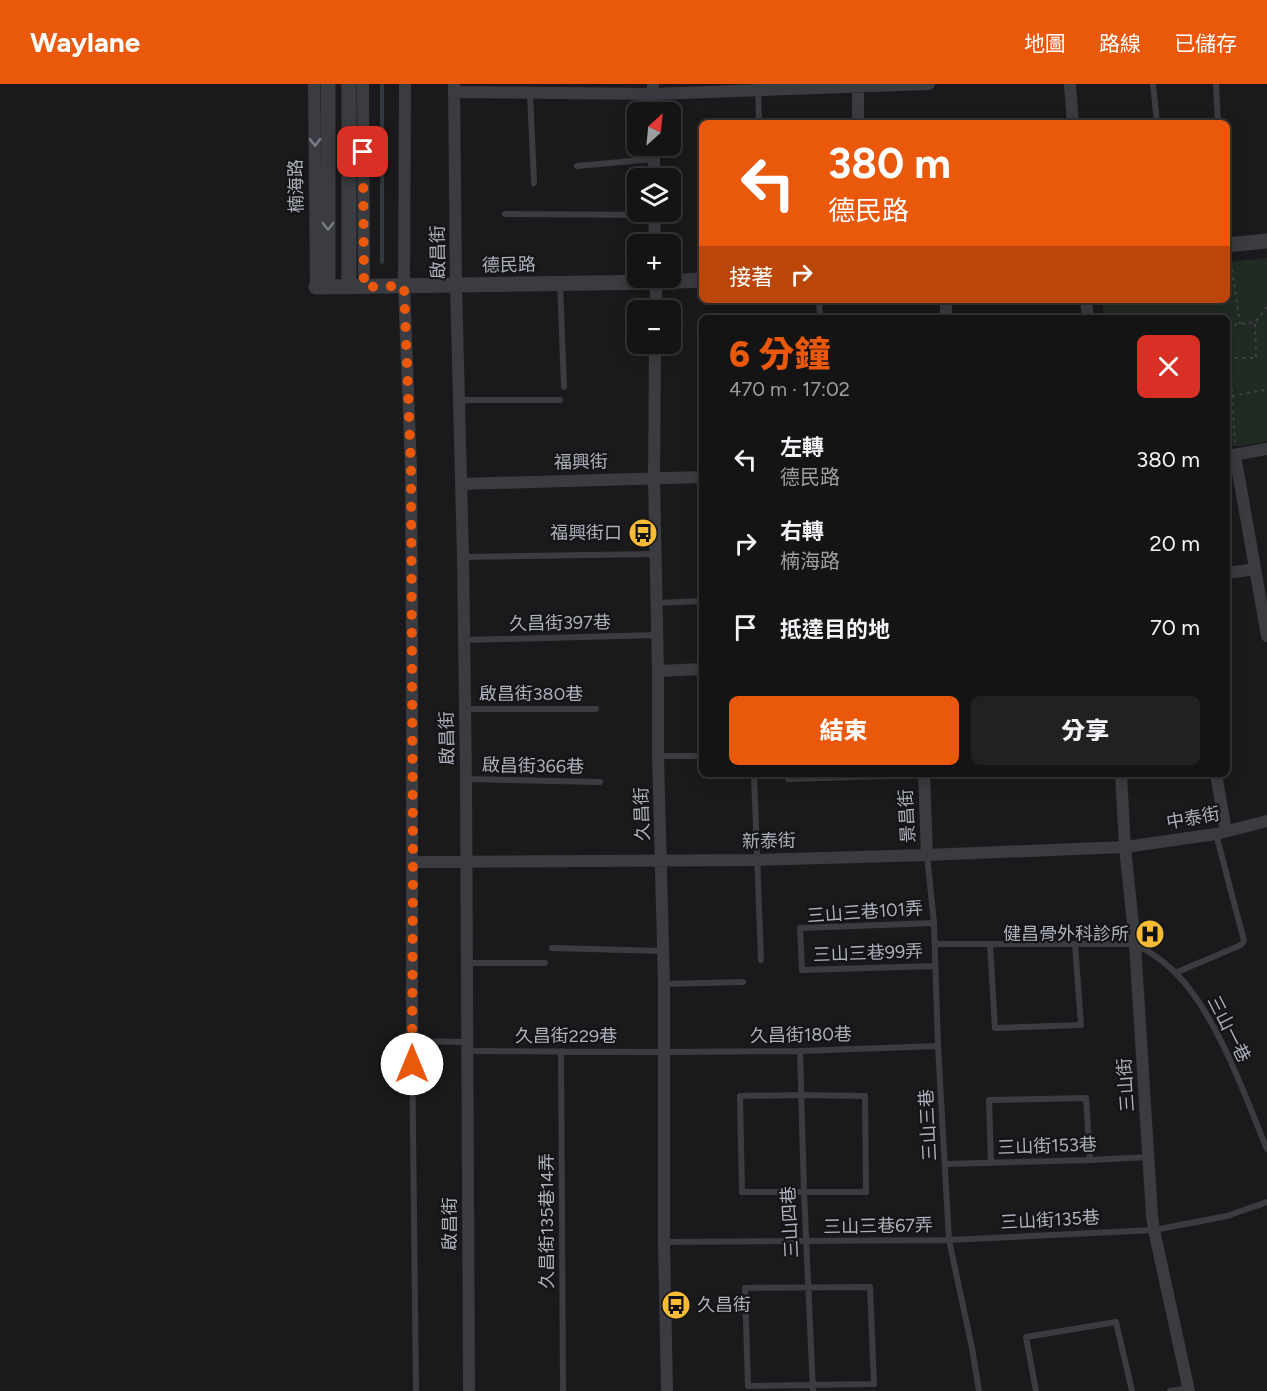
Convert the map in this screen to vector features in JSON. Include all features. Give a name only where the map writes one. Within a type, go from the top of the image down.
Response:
[{"type":"street","name":"楠海路","points":[[315,84],[322,287]]},
{"type":"street","name":"楠海路","points":[[322,287],[328,84]]},
{"type":"street","points":[[349,84],[357,287]]},
{"type":"street","points":[[357,287],[363,84]]},
{"type":"street","points":[[405,84],[404,286],[411,468],[412,1041]]},
{"type":"street","points":[[454,88],[512,88],[530,93],[560,88],[653,89],[928,84]]},
{"type":"street","points":[[1070,84],[1073,120]]},
{"type":"street","points":[[858,85],[858,120]]},
{"type":"street","name":"啟昌街","points":[[454,88],[466,779],[469,1391]]},
{"type":"street","points":[[655,156],[655,168]]},
{"type":"street","points":[[1230,245],[1267,241]]},
{"type":"street","name":"德民路","points":[[681,280],[699,280]]},
{"type":"street","name":"德民路","points":[[322,287],[627,281]]},
{"type":"street","name":"久昌街","points":[[655,354],[654,479],[664,984],[664,1242],[667,1391]]},
{"type":"street","points":[[1267,449],[1231,455],[1255,569],[1263,588],[1267,636]]},
{"type":"street","name":"福興街","points":[[461,484],[699,477]]},
{"type":"street","points":[[1230,573],[1255,569]]},
{"type":"street","points":[[658,671],[699,669]]},
{"type":"street","name":"景昌街","points":[[924,777],[927,855]]},
{"type":"street","name":"三山街","points":[[1121,777],[1154,1230],[1188,1389]]},
{"type":"street","points":[[1216,777],[1221,832]]},
{"type":"street","name":"中泰街","points":[[1125,848],[1221,832],[1267,821]]},
{"type":"street","name":"新泰街","points":[[413,862],[757,860],[1125,848]]},
{"type":"lane","points":[[1153,84],[1157,120]]},
{"type":"lane","points":[[1216,84],[1218,120]]},
{"type":"lane","points":[[758,87],[759,120]]},
{"type":"lane","points":[[530,93],[534,183]]},
{"type":"lane","points":[[577,166],[655,159]]},
{"type":"lane","points":[[505,214],[627,213]]},
{"type":"lane","points":[[560,283],[564,387]]},
{"type":"lane","points":[[459,400],[560,400]]},
{"type":"lane","points":[[463,557],[656,554]]},
{"type":"lane","points":[[656,603],[699,601]]},
{"type":"lane","name":"久昌街397巷","points":[[464,640],[657,635]]},
{"type":"lane","name":"啟昌街380巷","points":[[465,709],[596,709]]},
{"type":"lane","points":[[658,756],[699,756]]},
{"type":"lane","points":[[754,777],[761,960]]},
{"type":"lane","points":[[788,779],[856,777]]},
{"type":"lane","name":"啟昌街366巷","points":[[466,779],[600,782]]},
{"type":"lane","points":[[1175,973],[1241,945],[1244,941],[1221,832]]},
{"type":"lane","name":"三山三巷","points":[[927,855],[934,923],[938,1046],[949,1240],[979,1391]]},
{"type":"lane","name":"三山三巷101弄","points":[[802,970],[800,928],[934,923]]},
{"type":"lane","points":[[934,944],[1135,944]]},
{"type":"lane","points":[[990,944],[995,1028],[1081,1025],[1076,944]]},
{"type":"lane","name":"三山一巷","points":[[1135,944],[1175,973],[1191,990],[1204,1010],[1226,1052],[1267,1149]]},
{"type":"lane","points":[[552,948],[663,951]]},
{"type":"lane","points":[[466,963],[546,963]]},
{"type":"lane","name":"三山三巷99弄","points":[[802,970],[935,966]]},
{"type":"lane","points":[[664,984],[743,982]]},
{"type":"lane","points":[[412,1041],[416,1391]]},
{"type":"lane","name":"久昌街229巷","points":[[412,1041],[561,1051],[664,1052]]},
{"type":"lane","name":"久昌街180巷","points":[[664,1052],[800,1051],[938,1046]]},
{"type":"lane","name":"久昌街135巷14弄","points":[[561,1051],[563,1391]]},
{"type":"lane","name":"三山四巷","points":[[800,1051],[813,1388]]},
{"type":"lane","points":[[740,1096],[865,1096],[866,1192],[804,1192],[742,1192],[740,1096]]},
{"type":"lane","points":[[991,1163],[989,1100],[1086,1098],[1090,1160]]},
{"type":"lane","name":"三山街153巷","points":[[946,1164],[1149,1157]]},
{"type":"lane","name":"三山街135巷","points":[[949,1240],[1154,1230],[1227,1216],[1267,1202]]},
{"type":"lane","name":"三山三巷67弄","points":[[664,1242],[949,1240]]},
{"type":"lane","points":[[870,1287],[874,1384],[813,1388],[748,1386],[745,1288],[870,1287]]},
{"type":"lane","points":[[1036,1391],[1026,1337],[1116,1322],[1132,1391]]},
{"type":"lane","points":[[1170,1391],[1188,1389]]},
{"type":"path","points":[[1231,262],[1240,324]]},
{"type":"path","points":[[1230,358],[1256,358],[1255,322],[1267,307]]},
{"type":"path","points":[[1230,326],[1255,322]]},
{"type":"path","points":[[1230,371],[1231,455]]},
{"type":"path","points":[[1232,396],[1267,391]]},
{"type":"shaded area","points":[[1267,258],[1267,441],[1242,446],[1230,446],[1230,315],[1104,315],[1102,303],[1230,303],[1230,262]]},
{"type":"waterway","points":[[382,84],[382,262]]},
{"type":"place","name":"福興街口","points":[[643,533]]},
{"type":"place","name":"健昌骨外科診所","points":[[1150,934]]},
{"type":"place","name":"久昌街","points":[[676,1305]]},
{"type":"route","points":[[363,152],[364,287],[404,286],[411,468],[412,1064]]}]
